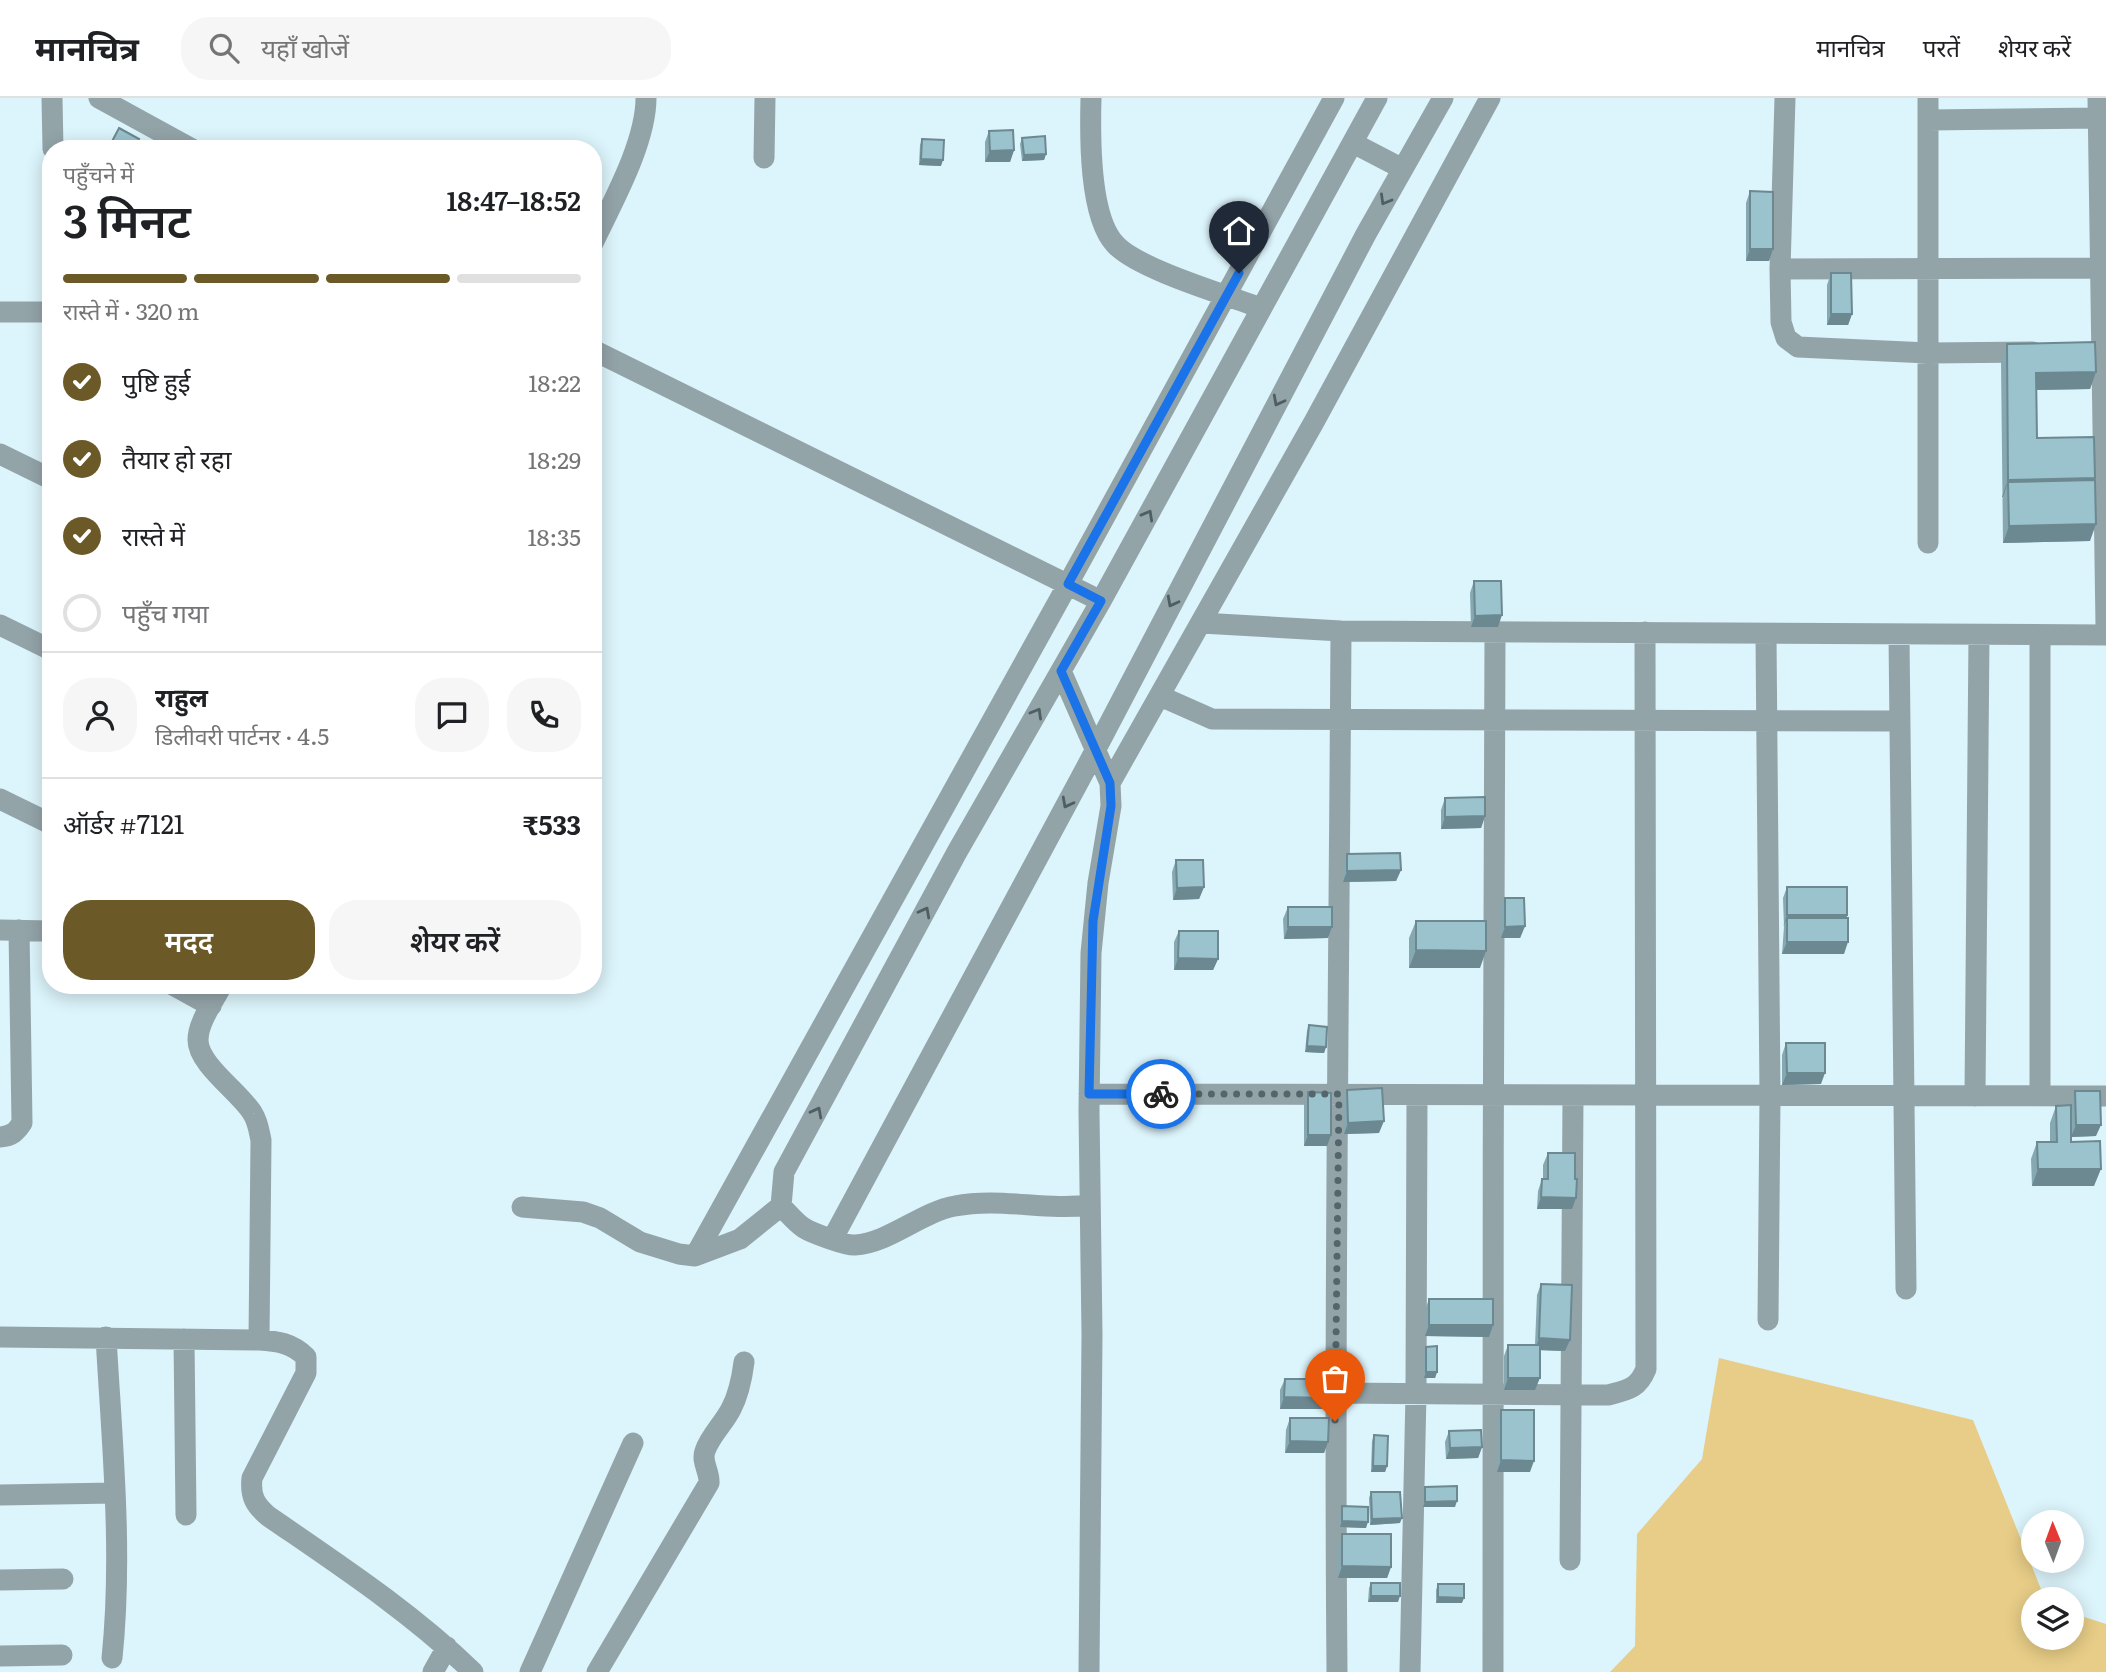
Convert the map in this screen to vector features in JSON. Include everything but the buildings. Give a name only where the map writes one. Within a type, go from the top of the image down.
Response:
[{"type":"street","points":[[52,98],[53,140]]},
{"type":"street","points":[[99,98],[176,140]]},
{"type":"street","points":[[602,223],[637,144],[644,122],[646,98]]},
{"type":"street","points":[[764,158],[765,98]]},
{"type":"street","points":[[1091,98],[1097,202],[1105,231],[1114,243],[1144,264],[1261,308]]},
{"type":"street","points":[[695,1256],[1228,295],[1334,98]]},
{"type":"street","points":[[522,1207],[583,1212],[600,1218],[640,1241],[679,1254],[695,1256],[740,1239],[781,1206],[784,1172],[957,852],[1101,601],[1377,98]]},
{"type":"street","points":[[833,1238],[1094,751],[1366,234],[1443,98]]},
{"type":"street","points":[[1110,783],[1490,98]]},
{"type":"street","points":[[1785,98],[1780,269],[1781,321],[1786,338],[1798,347],[1928,353],[2048,351]]},
{"type":"street","points":[[1928,98],[1928,543]]},
{"type":"street","points":[[1928,120],[2098,108],[2103,268],[2106,625]]},
{"type":"street","points":[[1353,143],[1403,169]]},
{"type":"street","points":[[1780,269],[2103,268]]},
{"type":"street","points":[[0,312],[42,312]]},
{"type":"street","points":[[2075,351],[2102,351]]},
{"type":"street","points":[[602,354],[1101,601]]},
{"type":"street","points":[[0,454],[42,475]]},
{"type":"street","points":[[1201,623],[1341,631],[2106,635]]},
{"type":"street","points":[[0,625],[42,646]]},
{"type":"street","points":[[1337,1672],[1335,1393],[1341,631]]},
{"type":"street","points":[[1493,1672],[1495,632]]},
{"type":"street","points":[[1335,1393],[1608,1395],[1628,1390],[1641,1381],[1646,1369],[1645,632]]},
{"type":"street","points":[[1766,635],[1770,1096],[1768,1320]]},
{"type":"street","points":[[1899,635],[1906,1289]]},
{"type":"street","points":[[1975,1096],[1979,635]]},
{"type":"street","points":[[2040,635],[2040,1096]]},
{"type":"street","points":[[1061,671],[1110,783],[1111,806],[1093,921],[1089,1094],[1089,1672]]},
{"type":"street","points":[[1160,696],[1212,719],[1900,721]]},
{"type":"street","points":[[0,799],[42,820]]},
{"type":"street","points":[[0,1137],[17,1132],[22,1123],[10,930],[42,931]]},
{"type":"street","points":[[189,994],[211,1006]]},
{"type":"street","points":[[217,994],[198,1039],[200,1050],[248,1107],[259,1126],[261,1140],[259,1340]]},
{"type":"street","points":[[1089,1094],[2106,1096]]},
{"type":"street","points":[[1410,1672],[1416,1393],[1417,1095]]},
{"type":"street","points":[[1570,1560],[1573,1096]]},
{"type":"street","points":[[781,1206],[804,1228],[853,1246],[893,1233],[935,1211],[957,1205],[1090,1205]]},
{"type":"street","points":[[0,1337],[259,1340],[279,1341],[292,1346],[306,1357],[307,1364],[300,1388],[252,1478],[252,1495],[256,1506],[350,1572],[447,1647],[473,1672]]},
{"type":"street","points":[[106,1338],[114,1493],[116,1618],[112,1658]]},
{"type":"street","points":[[184,1339],[186,1515]]},
{"type":"street","points":[[597,1672],[709,1483],[704,1452],[731,1409],[741,1384],[744,1362]]},
{"type":"street","points":[[530,1672],[633,1443]]},
{"type":"street","points":[[0,1495],[114,1493]]},
{"type":"street","points":[[0,1580],[63,1579]]},
{"type":"street","points":[[433,1672],[447,1647]]},
{"type":"street","points":[[0,1656],[62,1655]]},
{"type":"shaded area","points":[[1719,1358],[1973,1420],[2021,1539],[2021,1573],[2035,1573],[2040,1587],[2021,1587],[2021,1650],[2084,1650],[2084,1617],[2106,1624],[2106,1672],[1610,1672],[1635,1646],[1637,1534],[1702,1459]]},
{"type":"way so far","points":[[1161,1094],[1339,1094],[1335,1421]]},
{"type":"route","points":[[1161,1094],[1089,1094],[1093,921],[1111,806],[1110,783],[1061,671],[1101,601],[1068,584],[1239,273]]}]
